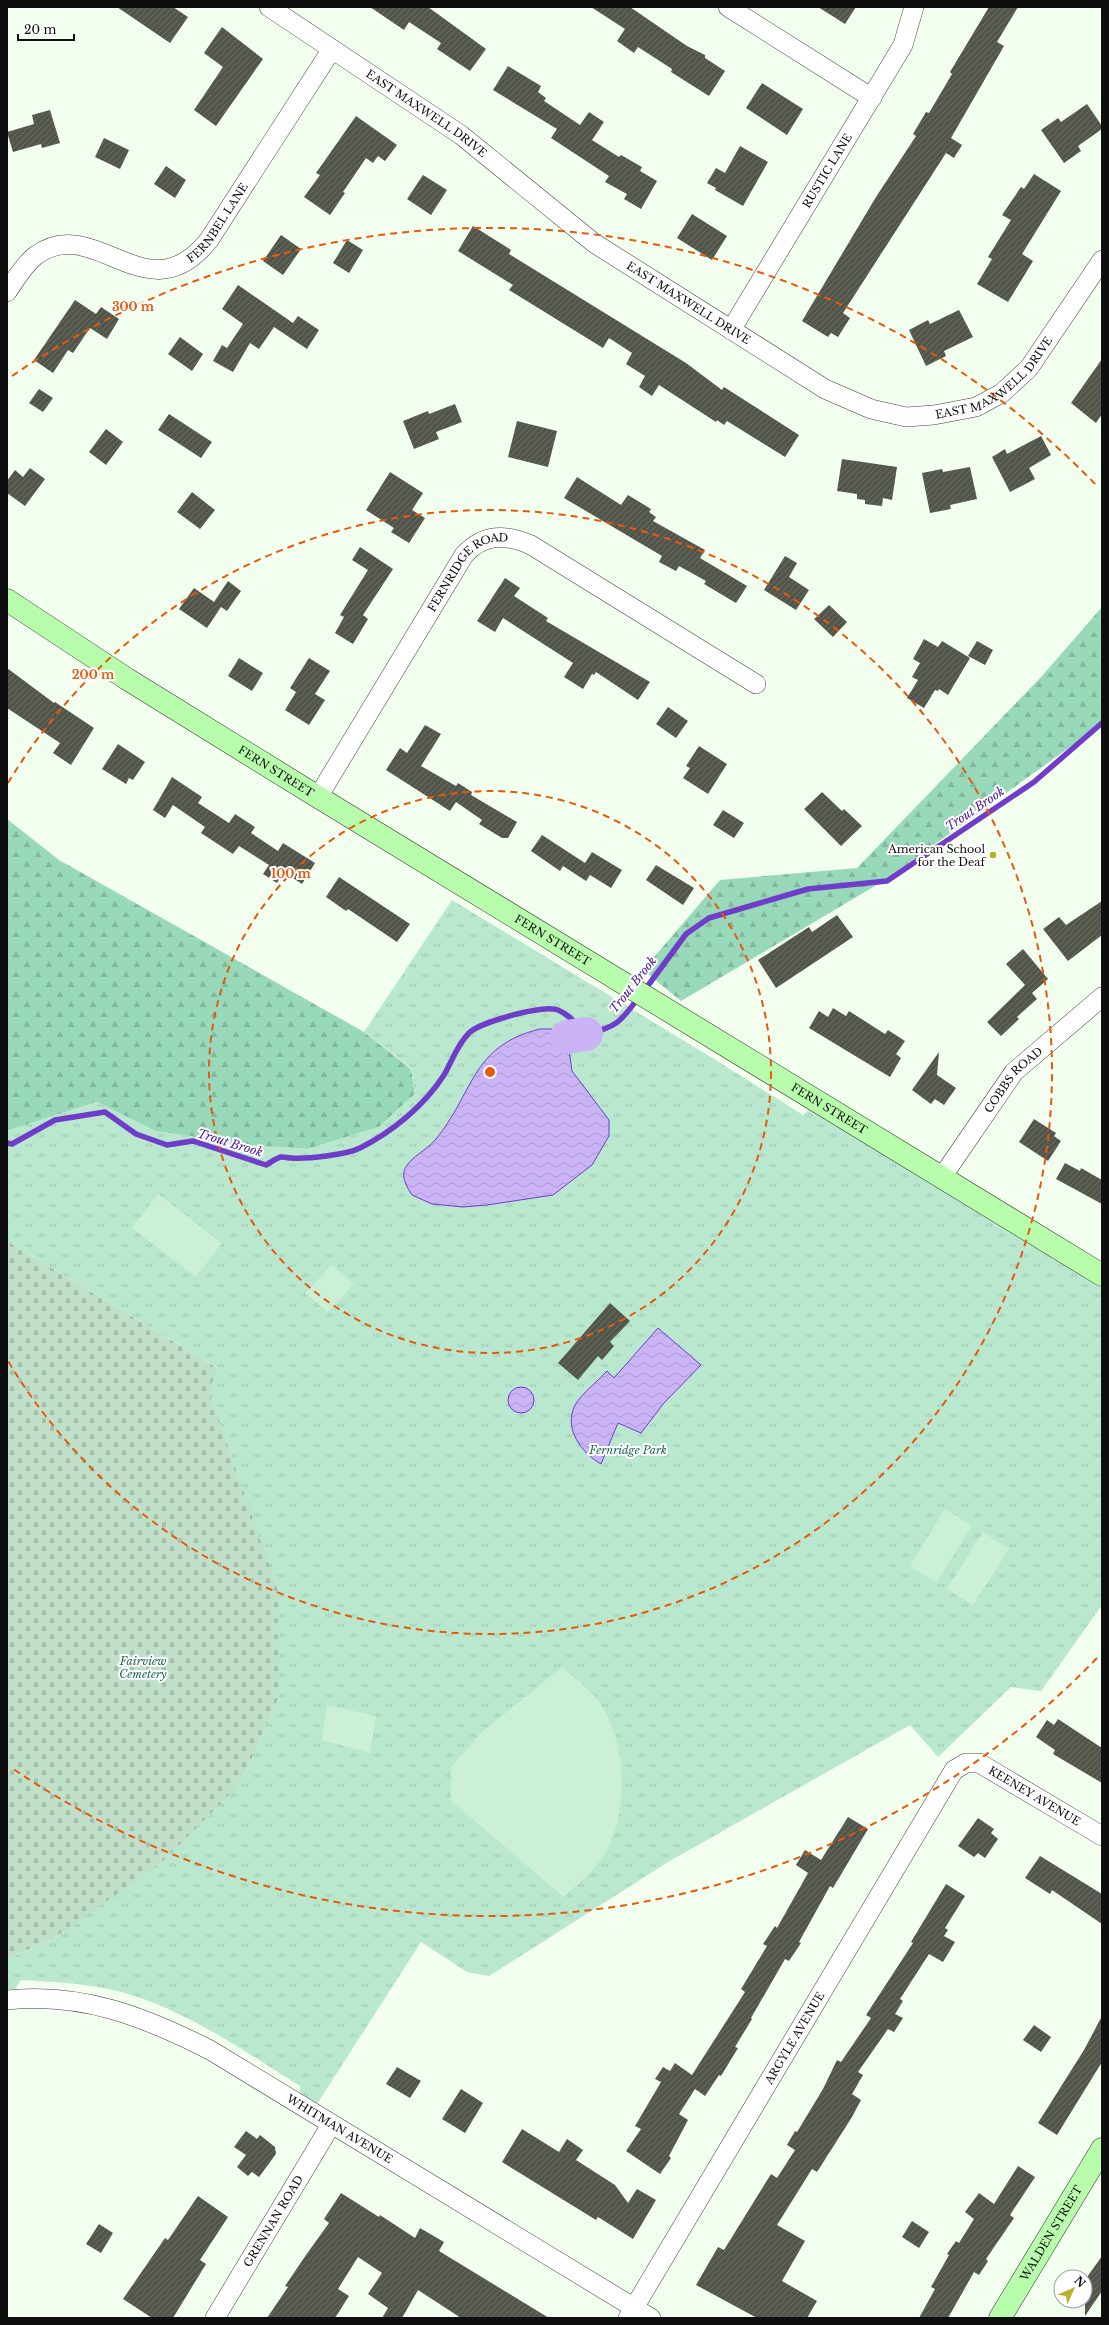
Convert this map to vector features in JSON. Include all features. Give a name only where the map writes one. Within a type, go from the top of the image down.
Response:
[{"type":"street","name":"EAST MAXWELL DRIVE","points":[[269,7],[461,135],[594,243],[825,389],[871,409],[906,417],[934,415],[976,407],[1002,393],[1029,368],[1102,260]]},
{"type":"street","points":[[728,7],[872,98]]},
{"type":"street","name":"RUSTIC LANE","points":[[731,330],[903,45],[914,7]]},
{"type":"street","name":"FERNBEL LANE","points":[[7,292],[22,270],[33,258],[58,246],[80,245],[131,264],[153,270],[174,266],[194,256],[209,240],[332,49]]},
{"type":"street","name":"FERNRIDGE ROAD","points":[[318,797],[460,562],[474,545],[486,539],[512,537],[531,545],[756,684]]},
{"type":"street","name":"FERN STREET","points":[[7,601],[127,679],[318,797],[1102,1275]]},
{"type":"street","name":"COBBS ROAD","points":[[942,1177],[1014,1072],[1102,997]]},
{"type":"street","name":"KEENEY AVENUE","points":[[966,1763],[979,1763],[1102,1836]]},
{"type":"street","name":"ARGYLE AVENUE","points":[[631,2313],[954,1770],[966,1763]]},
{"type":"street","name":"WHITMAN AVENUE","points":[[7,2000],[67,2000],[113,2008],[171,2030],[210,2050],[631,2313],[651,2318]]},
{"type":"street","name":"GRENNAN ROAD","points":[[215,2318],[331,2125]]},
{"type":"street","name":"WALDEN STREET","points":[[1000,2318],[1102,2149]]},
{"type":"green space","points":[[1102,607],[1102,724],[885,880],[681,1001],[643,970],[720,880],[857,868],[1042,676]]},
{"type":"green space","points":[[7,819],[59,860],[364,1032],[411,1069],[415,1094],[379,1127],[308,1149],[248,1145],[155,1131],[97,1102],[7,1131]]},
{"type":"green space","name":"Fernridge Park","points":[[452,900],[714,1059],[803,1115],[809,1110],[1102,1287],[1102,1605],[1041,1691],[1011,1687],[938,1757],[910,1725],[668,1862],[489,1976],[467,1972],[421,1942],[317,2104],[300,2093],[300,2086],[240,2048],[200,2025],[157,2004],[121,1992],[93,1986],[64,1983],[21,1980],[15,1989],[7,1989],[7,1959],[54,1938],[159,1865],[224,1801],[246,1772],[279,1697],[279,1594],[209,1392],[217,1368],[7,1241],[7,1131],[97,1102],[155,1131],[248,1145],[308,1149],[379,1127],[415,1094],[411,1068],[364,1032]]},
{"type":"green space","points":[[158,1194],[222,1243],[196,1277],[132,1228]]},
{"type":"green space","name":"Fairview Cemetery","points":[[7,1241],[217,1368],[279,1594],[280,1629],[279,1697],[246,1772],[228,1797],[163,1862],[131,1888],[54,1938],[7,1959]]},
{"type":"green space","points":[[332,1265],[354,1284],[328,1312],[305,1293]]},
{"type":"green space","points":[[945,1509],[972,1526],[936,1583],[910,1566]]},
{"type":"green space","points":[[983,1532],[1009,1549],[973,1605],[947,1589]]},
{"type":"green space","points":[[562,1667],[589,1691],[603,1708],[611,1724],[617,1742],[622,1781],[618,1821],[612,1839],[604,1855],[586,1877],[564,1897],[451,1801],[451,1767],[481,1733]]},
{"type":"green space","points":[[327,1705],[376,1716],[370,1753],[322,1740]]},
{"type":"water","points":[[540,1029],[566,1029],[572,1071],[609,1120],[609,1136],[592,1165],[553,1195],[463,1207],[432,1204],[412,1195],[406,1185],[404,1170],[412,1160],[435,1140],[448,1123],[486,1059],[500,1047],[517,1037]]},
{"type":"water","points":[[658,1328],[701,1365],[664,1403],[641,1433],[618,1423],[601,1464],[587,1454],[576,1439],[571,1423],[575,1405],[607,1371],[614,1378]]},
{"type":"water","points":[[521,1387],[530,1391],[534,1400],[530,1409],[521,1413],[512,1409],[508,1400],[512,1391]]},
{"type":"building","points":[[117,7],[173,7],[188,17],[170,43]]},
{"type":"building","points":[[370,7],[428,7],[486,49],[470,71],[437,49],[441,43],[409,22],[404,30]]},
{"type":"building","points":[[591,7],[630,7],[687,46],[705,55],[705,58],[725,71],[709,96],[671,72],[672,69],[638,47],[634,53],[617,41],[625,29]]},
{"type":"building","points":[[818,7],[856,7],[845,24]]},
{"type":"building","points":[[989,7],[1018,7],[997,42],[1004,46],[951,138],[962,145],[954,158],[946,153],[843,313],[850,318],[838,337],[831,333],[828,337],[802,321],[876,197],[916,136],[913,134],[926,112],[929,113],[952,74],[950,72]]},
{"type":"building","points":[[222,27],[263,59],[216,126],[194,110],[223,67],[204,53]]},
{"type":"building","points":[[508,66],[541,86],[538,92],[546,98],[544,101],[580,125],[589,112],[604,122],[592,140],[619,157],[621,155],[642,167],[640,171],[657,181],[641,209],[624,199],[627,194],[605,182],[609,176],[551,138],[557,129],[493,90]]},
{"type":"building","points":[[762,83],[803,109],[787,135],[746,108]]},
{"type":"building","points":[[1087,104],[1102,126],[1102,129],[1078,146],[1081,151],[1064,163],[1041,130],[1058,118],[1061,122]]},
{"type":"building","points":[[50,110],[60,143],[42,148],[41,144],[13,152],[7,132],[34,124],[32,115]]},
{"type":"building","points":[[356,116],[397,145],[385,161],[378,156],[373,163],[366,158],[343,192],[345,193],[330,215],[304,197],[320,175],[316,173]]},
{"type":"building","points":[[104,138],[129,150],[120,169],[95,157]]},
{"type":"building","points":[[740,146],[768,162],[743,206],[715,190],[716,188],[707,183],[716,168],[725,173]]},
{"type":"building","points":[[166,166],[186,180],[175,198],[154,184]]},
{"type":"building","points":[[1034,174],[1061,191],[1022,254],[1033,261],[1008,302],[977,284],[992,259],[988,257],[1011,220],[1002,215],[1021,187],[1024,189]]},
{"type":"building","points":[[423,175],[447,190],[431,215],[407,199]]},
{"type":"building","points":[[692,214],[727,236],[712,260],[677,238]]},
{"type":"building","points":[[473,226],[511,250],[509,254],[686,363],[722,390],[724,387],[799,435],[785,457],[727,421],[724,425],[717,420],[716,422],[659,385],[652,396],[639,387],[645,376],[626,364],[632,353],[609,338],[603,348],[509,290],[513,285],[458,251]]},
{"type":"building","points":[[281,235],[301,249],[283,275],[263,261]]},
{"type":"building","points":[[347,240],[363,250],[349,273],[333,263]]},
{"type":"building","points":[[238,285],[293,323],[298,316],[319,330],[307,349],[274,327],[259,349],[250,343],[233,372],[213,361],[222,345],[227,348],[243,324],[222,309]]},
{"type":"building","points":[[75,300],[96,314],[101,307],[119,319],[107,339],[90,328],[73,353],[68,350],[53,373],[34,360]]},
{"type":"building","points":[[959,310],[973,337],[944,351],[946,356],[926,366],[909,330],[928,320],[930,324]]},
{"type":"building","points":[[180,337],[203,354],[192,371],[168,354]]},
{"type":"building","points":[[1102,359],[1102,414],[1096,423],[1071,403]]},
{"type":"building","points":[[39,389],[53,398],[43,412],[29,403]]},
{"type":"building","points":[[455,404],[462,422],[436,432],[439,439],[414,449],[403,421],[428,411],[429,414]]},
{"type":"building","points":[[169,414],[212,442],[201,458],[158,430]]},
{"type":"building","points":[[517,421],[557,431],[548,467],[508,457]]},
{"type":"building","points":[[106,429],[123,442],[106,465],[89,452]]},
{"type":"building","points":[[1041,436],[1051,455],[1029,468],[1035,479],[1010,492],[992,457],[1005,449],[1007,454]]},
{"type":"building","points":[[842,459],[897,467],[892,500],[883,498],[882,506],[865,504],[865,500],[857,499],[857,494],[837,491]]},
{"type":"building","points":[[970,467],[977,499],[950,505],[951,509],[930,513],[922,473],[942,469],[943,472]]},
{"type":"building","points":[[30,468],[45,479],[25,506],[7,493],[7,481],[15,470],[23,477]]},
{"type":"building","points":[[390,472],[423,493],[412,510],[425,518],[409,543],[391,532],[394,528],[366,510]]},
{"type":"building","points":[[577,477],[621,505],[628,495],[651,509],[649,512],[656,517],[653,521],[705,550],[700,558],[747,586],[736,603],[704,584],[706,581],[679,566],[676,571],[659,562],[662,556],[564,498]]},
{"type":"building","points":[[192,492],[215,510],[200,529],[177,512]]},
{"type":"building","points":[[360,547],[393,569],[363,615],[368,619],[353,644],[335,633],[344,617],[340,615],[368,570],[352,560]]},
{"type":"building","points":[[785,556],[797,563],[789,577],[809,590],[796,610],[764,590]]},
{"type":"building","points":[[505,578],[520,588],[514,596],[548,618],[546,621],[650,682],[638,700],[596,672],[594,675],[592,674],[583,689],[564,677],[573,663],[503,618],[495,632],[477,621]]},
{"type":"building","points":[[228,581],[241,591],[227,611],[221,607],[207,628],[179,609],[194,588],[214,602]]},
{"type":"building","points":[[829,605],[847,622],[833,637],[814,619]]},
{"type":"building","points":[[924,639],[938,647],[942,641],[970,658],[948,695],[939,689],[938,691],[935,690],[924,708],[907,698],[918,680],[912,677],[920,663],[913,659]]},
{"type":"building","points":[[977,641],[993,650],[985,665],[968,656]]},
{"type":"building","points":[[239,658],[263,673],[252,691],[228,676]]},
{"type":"building","points":[[309,658],[330,671],[315,694],[325,700],[309,725],[285,710],[296,692],[290,688]]},
{"type":"building","points":[[7,668],[54,703],[55,702],[94,728],[71,765],[53,753],[60,743],[7,708]]},
{"type":"building","points":[[668,707],[688,721],[676,738],[656,724]]},
{"type":"building","points":[[425,725],[441,734],[421,766],[456,786],[458,783],[472,792],[471,795],[517,822],[508,838],[502,838],[479,824],[482,820],[456,802],[450,811],[386,770],[400,748],[407,753]]},
{"type":"building","points":[[118,744],[145,762],[133,780],[129,778],[126,784],[102,769]]},
{"type":"building","points":[[699,746],[727,764],[708,794],[683,778],[690,768],[686,766]]},
{"type":"building","points":[[172,777],[202,797],[198,803],[229,823],[235,814],[255,827],[251,833],[278,851],[283,843],[315,863],[302,884],[284,872],[277,883],[263,874],[269,865],[239,846],[233,854],[201,833],[205,827],[173,805],[165,818],[153,810]]},
{"type":"building","points":[[822,792],[842,811],[844,809],[862,826],[841,846],[804,809]]},
{"type":"building","points":[[723,810],[744,823],[734,838],[713,825]]},
{"type":"building","points":[[542,835],[585,863],[592,852],[622,870],[611,888],[590,875],[586,881],[563,866],[560,871],[531,851]]},
{"type":"building","points":[[656,865],[694,888],[683,905],[646,880]]},
{"type":"building","points":[[339,877],[410,924],[397,942],[348,909],[346,911],[326,897]]},
{"type":"building","points":[[1102,901],[1102,935],[1068,961],[1043,929],[1059,917],[1066,925]]},
{"type":"building","points":[[837,915],[853,937],[776,988],[758,960],[809,927],[812,932]]},
{"type":"building","points":[[1023,949],[1048,979],[1032,993],[1037,999],[1017,1017],[1019,1019],[1001,1036],[987,1022],[1025,985],[1006,964]]},
{"type":"building","points":[[833,1008],[846,1016],[849,1011],[885,1034],[888,1030],[905,1041],[896,1054],[901,1058],[890,1077],[809,1028],[819,1011],[828,1017]]},
{"type":"building","points":[[939,1052],[937,1075],[956,1088],[944,1105],[935,1099],[931,1104],[912,1090]]},
{"type":"building","points":[[1034,1119],[1056,1133],[1054,1136],[1061,1141],[1048,1161],[1019,1142]]},
{"type":"building","points":[[1065,1163],[1080,1171],[1081,1168],[1102,1180],[1102,1204],[1056,1179]]},
{"type":"building","points":[[610,1303],[630,1321],[610,1342],[614,1346],[602,1360],[598,1356],[578,1380],[558,1363]]},
{"type":"building","points":[[1058,1719],[1102,1748],[1102,1783],[1053,1754],[1055,1750],[1036,1737],[1047,1720],[1054,1725]]},
{"type":"building","points":[[848,1817],[868,1829],[833,1888],[830,1886],[799,1942],[801,1943],[789,1961],[785,1959],[735,2047],[738,2048],[721,2076],[719,2075],[705,2096],[695,2089],[679,2114],[688,2120],[669,2156],[671,2158],[660,2174],[626,2151],[641,2129],[635,2126],[661,2082],[655,2079],[663,2067],[670,2071],[675,2063],[692,2075],[745,1992],[741,1989],[767,1946],[763,1944],[775,1926],[777,1928],[808,1873],[796,1865],[805,1850],[821,1860]]},
{"type":"building","points":[[978,1818],[994,1829],[991,1833],[998,1839],[985,1858],[978,1853],[974,1857],[958,1846]]},
{"type":"building","points":[[1040,1856],[1102,1894],[1102,1924],[1052,1890],[1050,1894],[1025,1878]]},
{"type":"building","points":[[946,1884],[965,1896],[945,1928],[948,1930],[944,1936],[955,1942],[943,1962],[929,1954],[900,1999],[903,2001],[895,2014],[903,2018],[894,2032],[888,2029],[858,2072],[863,2075],[852,2094],[861,2100],[852,2117],[817,2172],[812,2169],[777,2225],[805,2241],[782,2281],[817,2301],[807,2318],[757,2318],[696,2285],[718,2247],[724,2250],[771,2174],[777,2178],[795,2150],[787,2145],[795,2131],[797,2132],[823,2089],[837,2060],[841,2062],[871,2018],[866,2015],[913,1943],[911,1942]]},
{"type":"building","points":[[1102,2016],[1102,2062],[1057,2135],[1038,2123],[1084,2050]]},
{"type":"building","points":[[1034,2025],[1051,2037],[1041,2052],[1023,2040]]},
{"type":"building","points":[[397,2067],[421,2081],[410,2098],[386,2084]]},
{"type":"building","points":[[461,2089],[483,2103],[465,2133],[442,2119]]},
{"type":"building","points":[[522,2129],[559,2152],[567,2139],[583,2150],[576,2160],[615,2185],[628,2203],[637,2189],[656,2200],[633,2239],[598,2217],[596,2220],[502,2162]]},
{"type":"building","points":[[246,2131],[257,2139],[260,2135],[275,2147],[276,2154],[259,2177],[252,2172],[248,2176],[237,2167],[246,2155],[234,2147]]},
{"type":"building","points":[[1018,2166],[1035,2177],[1010,2215],[1014,2218],[986,2259],[988,2261],[979,2275],[974,2272],[948,2318],[919,2318],[935,2289],[931,2287],[949,2255],[947,2254],[956,2241],[959,2243],[974,2219],[965,2212],[979,2193],[994,2204]]},
{"type":"building","points":[[341,2193],[379,2217],[380,2215],[415,2238],[420,2228],[444,2242],[439,2251],[549,2318],[461,2318],[418,2290],[402,2318],[382,2318],[388,2308],[368,2294],[382,2273],[358,2257],[338,2289],[349,2296],[335,2318],[267,2318],[288,2287],[285,2286],[329,2223],[324,2219]]},
{"type":"building","points":[[198,2196],[228,2217],[200,2260],[206,2264],[173,2318],[152,2318],[123,2299],[165,2238],[168,2240]]},
{"type":"building","points":[[912,2221],[929,2232],[919,2248],[902,2237]]},
{"type":"building","points":[[99,2224],[113,2233],[101,2253],[86,2244]]},
{"type":"building","points":[[1102,2256],[1102,2291],[1093,2304],[1093,2269]]},
{"type":"building","points":[[1085,2309],[1090,2309],[1085,2316]]},
{"type":"waterway","name":"Trout Brook","points":[[644,991],[686,934],[709,918],[808,889],[887,881],[1034,782],[1102,723]]},
{"type":"waterway","name":"Trout Brook","points":[[7,1143],[12,1144],[55,1120],[105,1112],[136,1134],[167,1145],[193,1141],[266,1165],[280,1157],[307,1158],[346,1153],[372,1142],[417,1108],[444,1075],[465,1038],[475,1029],[498,1019],[512,1015],[551,1009],[558,1010],[566,1015],[586,1034],[596,1032],[616,1023],[627,1013],[638,998]]},
{"type":"waterway","points":[[567,1037],[586,1034]]},
{"type":"place","name":"American School for the Deaf","points":[[993,855]]}]
